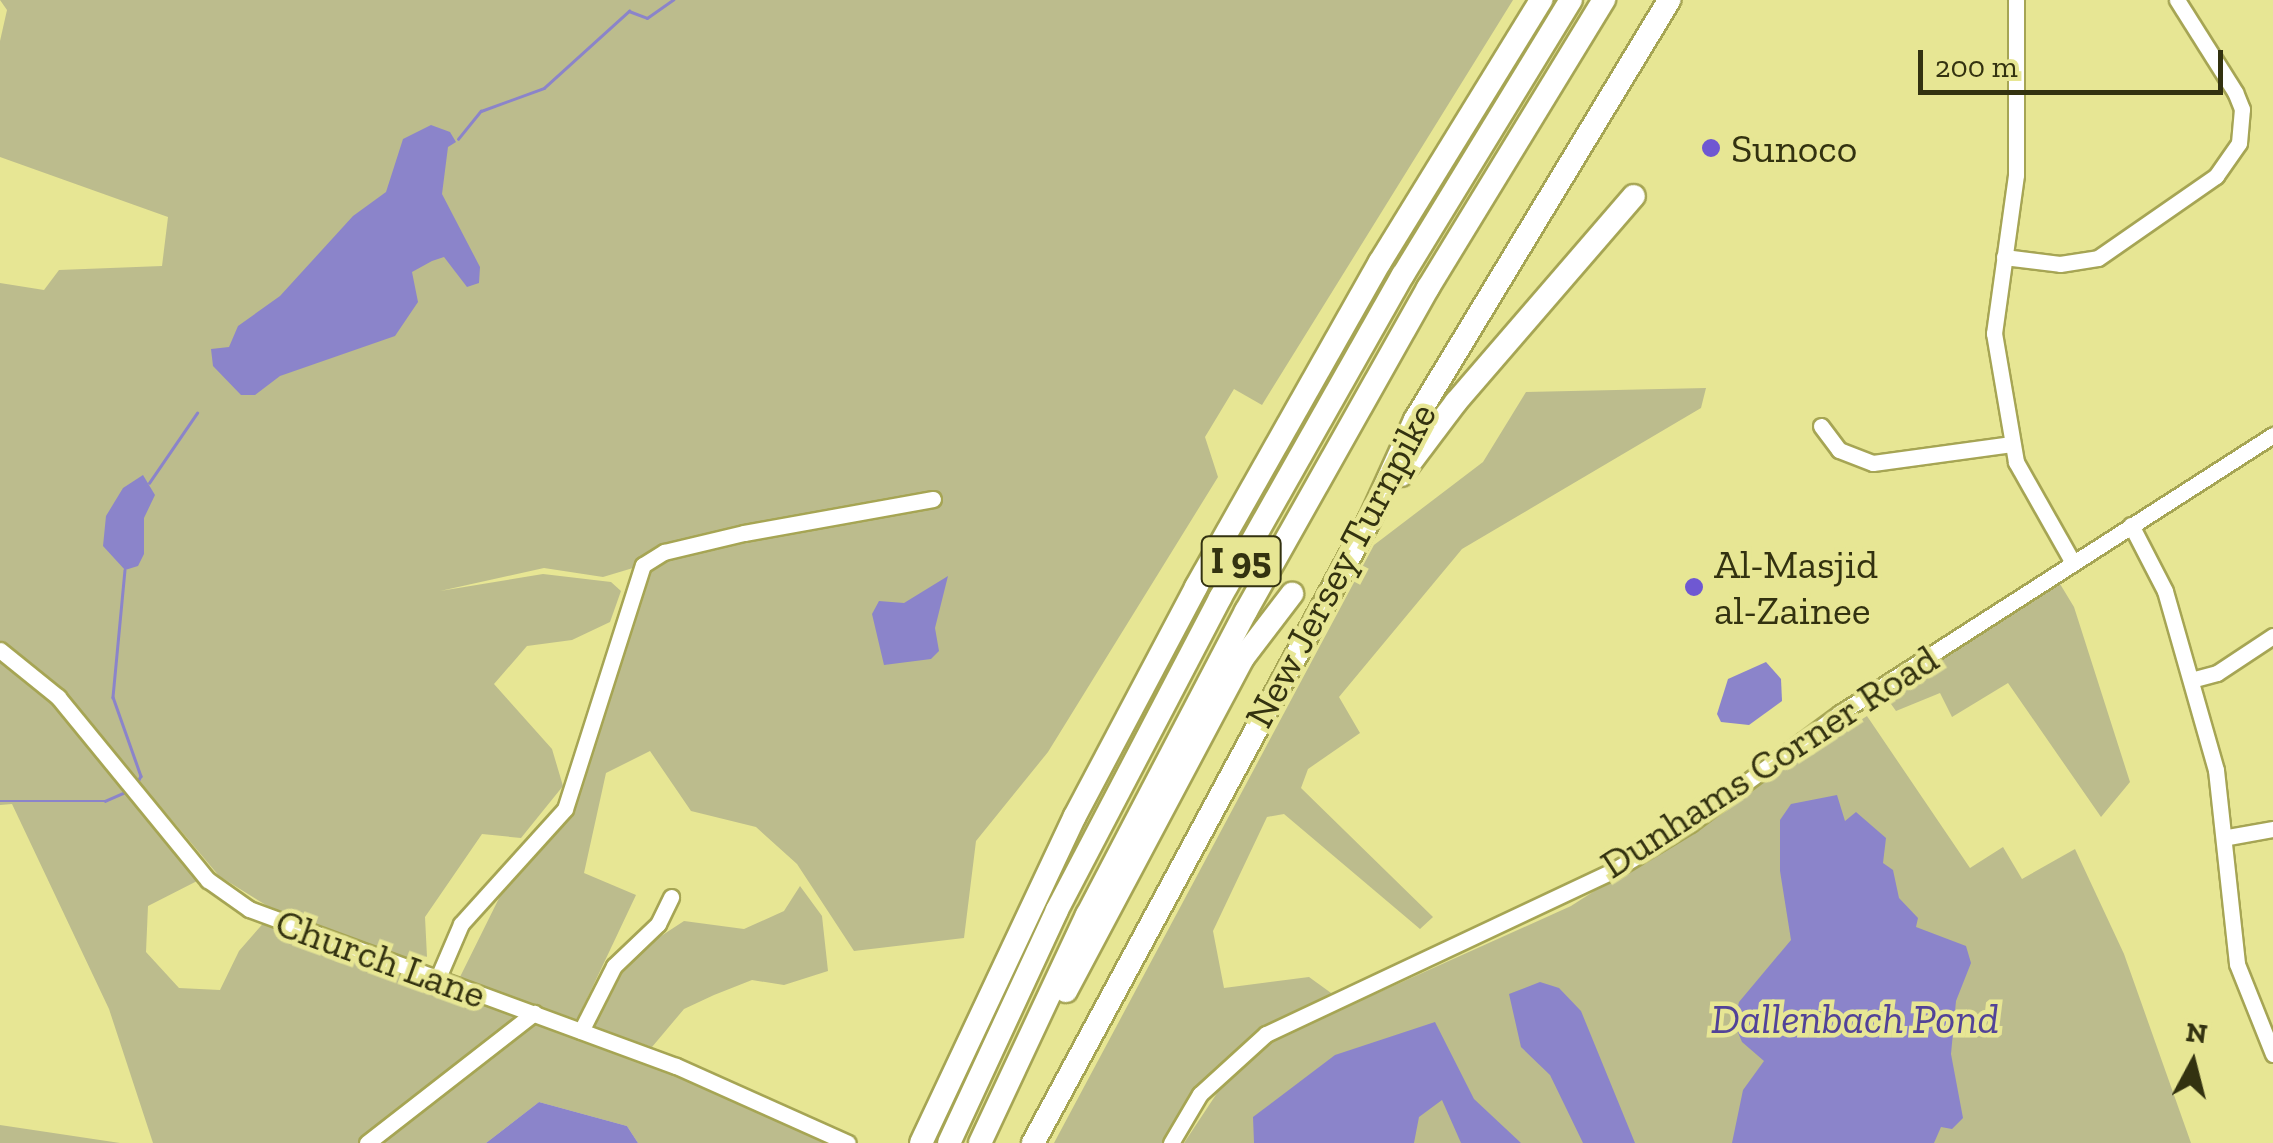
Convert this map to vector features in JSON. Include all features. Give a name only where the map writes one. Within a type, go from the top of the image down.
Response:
[{"type":"highway","name":"I 95","points":[[920,1143],[1049,868],[1196,586],[1380,262],[1541,0]]},
{"type":"highway","name":"I 95","points":[[949,1143],[1057,910],[1220,598],[1383,309],[1571,0]]},
{"type":"highway","name":"New Jersey Turnpike","points":[[980,1142],[1087,915],[1236,628],[1428,288],[1604,0]]},
{"type":"highway","name":"New Jersey Turnpike","points":[[1033,1143],[1370,519],[1415,420],[1669,0]]},
{"type":"highway","points":[[1370,519],[1456,402],[1634,196]]},
{"type":"highway","points":[[980,1142],[1105,923],[1243,658],[1292,594]]},
{"type":"street","points":[[2016,0],[2017,155],[1994,334],[2012,444],[2072,560]]},
{"type":"street","points":[[2004,257],[2060,264],[2098,258],[2216,176],[2239,143],[2242,110],[2235,92],[2177,0]]},
{"type":"street","points":[[1821,426],[1839,450],[1874,462],[2012,444]]},
{"type":"street","name":"Dunhams Corner Road","points":[[1171,1143],[1210,1083],[1266,1034],[1616,869],[2072,560],[2273,435]]},
{"type":"street","points":[[438,980],[461,924],[565,809],[643,565],[664,552],[744,533],[933,499]]},
{"type":"street","points":[[2131,525],[2165,591],[2191,680],[2228,837],[2237,964],[2273,1054]]},
{"type":"street","points":[[2191,680],[2217,672],[2273,636]]},
{"type":"street","name":"Church Lane","points":[[0,650],[58,697],[194,865],[230,897],[298,931],[581,1030],[848,1143]]},
{"type":"street","points":[[2228,837],[2273,829]]},
{"type":"street","points":[[581,1030],[614,966],[658,924],[671,896]]},
{"type":"street","points":[[367,1143],[534,1014]]},
{"type":"green space","points":[[0,0],[1513,0],[1262,405],[1234,389],[1205,437],[1218,477],[1048,752],[976,841],[964,938],[854,951],[797,864],[756,827],[691,811],[650,751],[606,773],[584,873],[636,895],[576,1022],[458,981],[509,878],[572,814],[643,565],[603,577],[544,568],[440,591],[543,574],[611,582],[621,591],[610,622],[572,640],[527,646],[494,684],[552,749],[563,786],[521,838],[482,834],[425,917],[427,957],[398,959],[282,915],[219,876],[91,724],[0,644],[0,283],[44,290],[59,270],[162,266],[168,217],[0,157],[0,41],[7,10]]},
{"type":"green space","points":[[1706,388],[1701,408],[1462,549],[1339,697],[1360,733],[1308,769],[1301,788],[1433,917],[1420,929],[1284,814],[1267,817],[1213,931],[1224,988],[1309,977],[1338,998],[1241,1053],[1171,1143],[1054,1143],[1374,545],[1483,462],[1526,392]]},
{"type":"green space","points":[[2054,574],[2074,607],[2130,782],[2101,817],[2008,683],[1952,717],[1940,693],[1896,711],[1881,690]]},
{"type":"green space","points":[[0,658],[54,701],[201,879],[148,906],[146,952],[179,988],[220,990],[239,951],[267,919],[534,1013],[848,1143],[638,1143],[627,1126],[539,1102],[486,1143],[153,1143],[109,1009],[12,804],[0,805]]},
{"type":"green space","points":[[1867,716],[1970,868],[2003,847],[2022,879],[2075,849],[2124,954],[2191,1143],[1184,1143],[1227,1078],[1273,1040],[1571,906]]},
{"type":"green space","points":[[800,886],[822,916],[828,971],[784,985],[752,980],[714,995],[684,1009],[652,1047],[590,1026],[632,955],[684,921],[744,929],[784,911]]},
{"type":"green space","points":[[0,1125],[120,1143],[0,1143]]},
{"type":"water","points":[[431,125],[450,132],[456,142],[448,147],[442,194],[480,267],[479,283],[467,287],[444,257],[432,261],[412,272],[418,302],[395,336],[280,376],[255,395],[241,395],[213,366],[211,349],[229,347],[238,326],[280,296],[353,216],[386,192],[403,139]]},
{"type":"water","points":[[143,475],[155,495],[144,518],[144,554],[138,566],[125,570],[103,546],[106,516],[123,488]]},
{"type":"water","points":[[948,576],[935,628],[939,651],[931,659],[884,665],[872,614],[879,601],[904,603]]},
{"type":"water","points":[[1766,662],[1781,679],[1782,701],[1749,725],[1721,722],[1717,714],[1728,679]]},
{"type":"water","name":"Dallenbach Pond","points":[[1837,795],[1845,821],[1856,812],[1886,838],[1883,863],[1893,870],[1899,898],[1918,918],[1916,927],[1966,946],[1971,963],[1956,1001],[1951,1054],[1963,1118],[1952,1129],[1941,1127],[1934,1143],[1732,1143],[1743,1090],[1764,1061],[1742,1042],[1734,1023],[1739,1002],[1791,940],[1780,871],[1780,820],[1791,804]]},
{"type":"water","name":"Dallenbach Pond","points":[[1540,982],[1559,988],[1581,1011],[1635,1143],[1583,1143],[1550,1075],[1521,1047],[1509,994]]},
{"type":"water","points":[[1435,1022],[1474,1099],[1521,1143],[1461,1143],[1442,1100],[1419,1117],[1414,1143],[1254,1143],[1253,1117],[1335,1055]]},
{"type":"water","points":[[539,1102],[627,1126],[638,1143],[486,1143]]},
{"type":"waterway","points":[[458,139],[481,111],[544,88],[629,11],[647,18],[673,0]]},
{"type":"waterway","points":[[149,483],[197,413]]},
{"type":"waterway","points":[[125,570],[113,697],[141,776],[138,782]]},
{"type":"waterway","points":[[0,801],[105,801],[125,792]]},
{"type":"place","name":"Sunoco","points":[[1711,148]]},
{"type":"place","name":"Al-Masjid al-Zainee","points":[[1694,587]]}]
